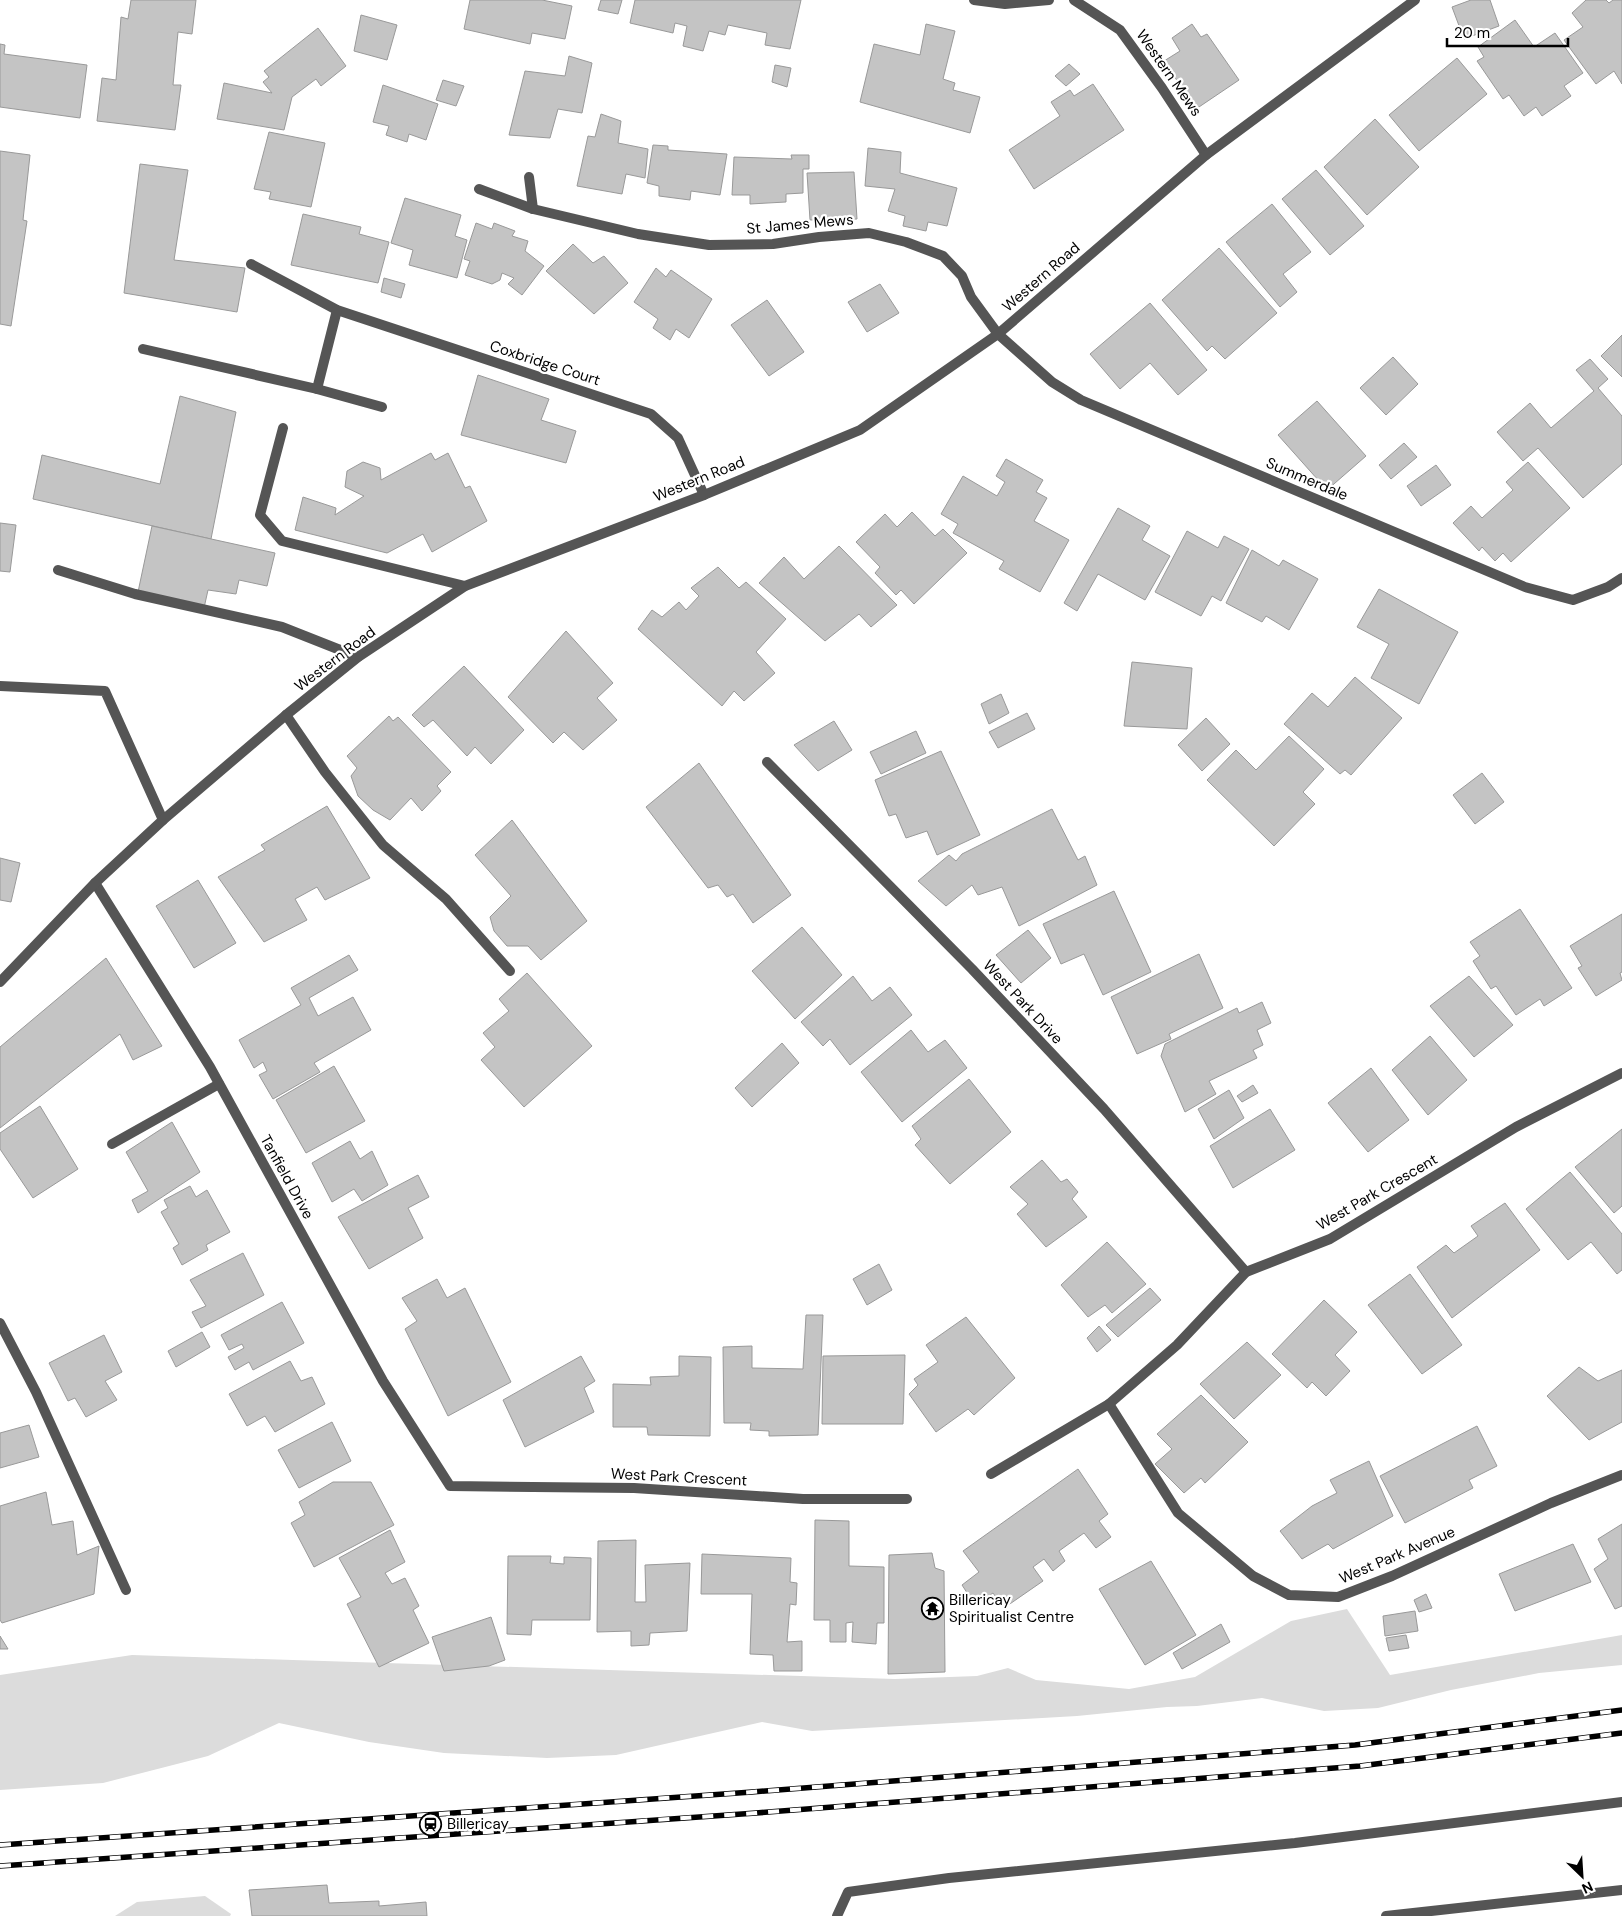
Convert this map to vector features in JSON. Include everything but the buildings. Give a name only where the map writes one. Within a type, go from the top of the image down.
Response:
[{"type":"street","points":[[974,0],[1005,4],[1048,0]]},
{"type":"street","name":"Western Mews","points":[[1074,0],[1120,30],[1162,88],[1206,155]]},
{"type":"street","name":"Western Road","points":[[0,982],[95,883],[163,820],[286,715],[358,657],[465,586],[704,494],[860,430],[998,334],[1206,155],[1415,0]]},
{"type":"street","points":[[529,177],[533,209]]},
{"type":"street","name":"St James Mews","points":[[479,188],[533,209],[638,234],[709,245],[773,244],[818,237],[868,233],[906,242],[944,256],[962,276],[971,297],[998,334]]},
{"type":"street","name":"Coxbridge Court","points":[[251,264],[337,310],[651,414],[678,438],[704,494]]},
{"type":"street","points":[[317,389],[337,310]]},
{"type":"street","name":"Summerdale","points":[[998,334],[1052,382],[1081,400],[1524,587],[1573,600],[1608,587],[1622,578]]},
{"type":"street","points":[[143,350],[317,389],[382,408]]},
{"type":"street","points":[[283,428],[260,515],[282,541],[465,586]]},
{"type":"street","points":[[58,570],[136,594],[282,628],[358,657]]},
{"type":"street","points":[[0,686],[105,691],[163,820]]},
{"type":"street","points":[[286,715],[325,772],[384,845],[446,899],[510,971]]},
{"type":"street","name":"West Park Drive","points":[[767,762],[972,969],[1104,1109],[1246,1272]]},
{"type":"street","name":"Tanfield Drive","points":[[95,883],[210,1067],[383,1381],[450,1486]]},
{"type":"street","name":"West Park Crescent","points":[[991,1474],[1108,1404],[1177,1345],[1246,1272],[1330,1239],[1516,1127],[1622,1072]]},
{"type":"street","points":[[112,1144],[219,1084]]},
{"type":"street","points":[[0,1323],[36,1392],[126,1590]]},
{"type":"street","name":"West Park Avenue","points":[[1108,1404],[1178,1513],[1253,1576],[1289,1595],[1338,1597],[1392,1576],[1551,1503],[1622,1475]]},
{"type":"street","name":"West Park Crescent","points":[[450,1486],[634,1488],[803,1499],[907,1500]]},
{"type":"street","points":[[838,1916],[848,1892],[949,1878],[1295,1843],[1622,1802]]},
{"type":"street","points":[[1386,1916],[1622,1890]]},
{"type":"shaded area","points":[[1347,1609],[1390,1675],[1622,1635],[1622,1665],[1539,1673],[1451,1690],[1378,1708],[1324,1711],[1262,1698],[1197,1706],[1077,1716],[812,1731],[762,1722],[616,1755],[547,1758],[444,1753],[369,1742],[279,1723],[208,1756],[103,1783],[0,1790],[0,1675],[132,1655],[895,1679],[977,1676],[1008,1668],[1036,1680],[1129,1689],[1195,1677],[1291,1621]]},
{"type":"shaded area","points":[[205,1896],[231,1914],[230,1916],[115,1916],[137,1902]]},
{"type":"railway","points":[[0,1845],[752,1792],[1355,1745],[1622,1710]]},
{"type":"railway","points":[[0,1866],[756,1813],[1360,1766],[1622,1733]]},
{"type":"place","name":"Billericay Spiritualist Centre","points":[[933,1609]]},
{"type":"place","name":"Billericay","points":[[431,1824]]}]
